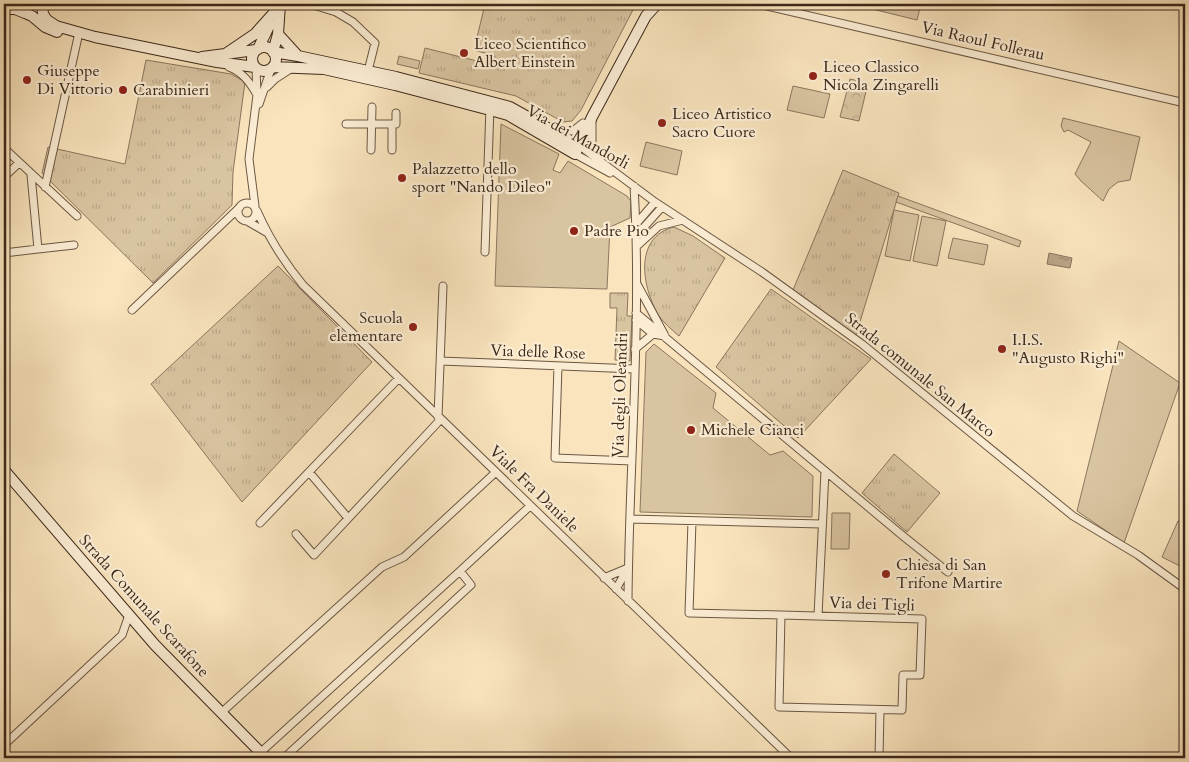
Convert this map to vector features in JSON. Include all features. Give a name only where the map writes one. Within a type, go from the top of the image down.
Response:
[{"type":"street","points":[[42,5],[43,14],[47,20],[56,26],[95,37],[265,71],[272,68],[276,62],[273,52],[278,34],[277,4]]},
{"type":"street","points":[[256,68],[252,60],[277,4]]},
{"type":"street","points":[[227,53],[255,34],[277,4]]},
{"type":"street","points":[[310,4],[336,12],[353,22],[375,43],[368,71]]},
{"type":"street","points":[[646,4],[646,16]]},
{"type":"street","points":[[573,148],[592,118],[646,16],[657,4]]},
{"type":"street","name":"Via Raoul Follerau","points":[[758,4],[1185,103]]},
{"type":"street","points":[[4,9],[15,9],[38,14],[42,5]]},
{"type":"street","points":[[26,11],[45,27],[54,31],[78,37],[95,37]]},
{"type":"street","points":[[278,34],[298,56]]},
{"type":"street","points":[[44,187],[78,37]]},
{"type":"street","points":[[196,58],[267,48],[273,52]]},
{"type":"street","name":"Via dei Mandorli","points":[[273,52],[368,71],[490,106],[573,148],[634,186]]},
{"type":"street","points":[[217,62],[238,70],[260,93],[275,79],[292,68]]},
{"type":"street","name":"Viale Fra Daniele","points":[[256,68],[260,93]]},
{"type":"street","name":"Via dei Mandorli","points":[[272,68],[330,70],[490,106],[510,107],[555,132],[573,148],[592,155],[634,186]]},
{"type":"street","name":"Viale Fra Daniele","points":[[272,68],[260,93],[256,111],[249,159],[251,184],[256,208],[266,233],[288,267],[303,285],[791,758]]},
{"type":"street","points":[[485,252],[490,106]]},
{"type":"street","points":[[371,150],[372,107]]},
{"type":"street","points":[[346,124],[396,124],[396,113]]},
{"type":"street","points":[[555,132],[572,131],[592,118]]},
{"type":"street","points":[[592,118],[592,155]]},
{"type":"street","points":[[392,124],[392,150]]},
{"type":"street","points":[[4,148],[77,216]]},
{"type":"street","points":[[4,177],[20,163]]},
{"type":"street","points":[[31,175],[38,249]]},
{"type":"street","name":"Viale Fra Daniele","points":[[242,205],[251,184]]},
{"type":"street","name":"Strada comunale San Marco","points":[[634,186],[662,207],[762,272],[862,344],[1072,516],[1138,555],[1185,589]]},
{"type":"street","name":"Via degli Oleandri","points":[[628,601],[636,316],[637,235],[634,186]]},
{"type":"street","points":[[636,224],[655,202]]},
{"type":"street","points":[[132,310],[242,205],[250,203],[256,208],[255,217],[223,224]]},
{"type":"street","points":[[242,205],[239,215],[246,220]]},
{"type":"street","points":[[637,235],[662,207]]},
{"type":"street","name":"Viale Fra Daniele","points":[[246,220],[266,233]]},
{"type":"street","points":[[636,246],[659,226],[683,220]]},
{"type":"street","points":[[4,253],[74,245]]},
{"type":"street","points":[[636,282],[665,336]]},
{"type":"street","points":[[296,534],[314,555],[438,416],[443,286]]},
{"type":"street","points":[[636,316],[653,334],[665,336]]},
{"type":"street","points":[[636,316],[665,336],[948,572]]},
{"type":"street","points":[[635,350],[653,334]]},
{"type":"street","name":"Via delle Rose","points":[[441,361],[634,369]]},
{"type":"street","points":[[558,366],[555,458],[632,461]]},
{"type":"street","points":[[260,523],[399,378]]},
{"type":"street","points":[[427,406],[439,404]]},
{"type":"street","name":"Strada Comunale Scarafone","points":[[4,470],[155,645],[263,755]]},
{"type":"street","points":[[818,616],[825,471]]},
{"type":"street","points":[[309,472],[348,518]]},
{"type":"street","points":[[221,713],[382,567],[404,557],[496,472]]},
{"type":"street","points":[[263,755],[530,506]]},
{"type":"street","points":[[630,519],[821,524]]},
{"type":"street","name":"Via dei Tigli","points":[[692,520],[689,614],[781,615],[922,619],[920,675],[903,675],[902,710],[779,707],[781,615]]},
{"type":"street","points":[[604,578],[628,568]]},
{"type":"street","points":[[616,589],[628,568]]},
{"type":"street","points":[[284,758],[471,584],[460,571]]},
{"type":"street","points":[[4,745],[122,635],[129,615]]},
{"type":"street","points":[[878,758],[880,710]]},
{"type":"green space","points":[[485,4],[547,4],[574,10],[576,4],[636,4],[581,110],[572,121],[563,122],[516,96],[419,73],[425,48],[493,65],[495,56],[474,50]]},
{"type":"green space","points":[[865,4],[921,4],[917,20],[864,7]]},
{"type":"green space","points":[[399,56],[420,61],[418,69],[397,64]]},
{"type":"green space","points":[[146,60],[231,74],[245,82],[233,172],[232,205],[153,283],[42,173],[48,147],[125,164]]},
{"type":"green space","points":[[850,79],[868,83],[859,121],[840,117]]},
{"type":"green space","points":[[793,86],[830,94],[824,118],[787,110]]},
{"type":"green space","points":[[1063,118],[1140,137],[1130,180],[1118,182],[1109,189],[1103,201],[1075,174],[1091,142],[1068,130],[1064,132],[1061,126]]},
{"type":"green space","points":[[501,124],[559,154],[553,170],[560,173],[568,161],[627,196],[631,201],[630,218],[610,227],[607,289],[495,286]]},
{"type":"green space","points":[[646,142],[682,151],[677,175],[640,166]]},
{"type":"green space","points":[[843,170],[899,193],[856,335],[793,290]]},
{"type":"green space","points":[[898,196],[1021,241],[1019,247],[896,202]]},
{"type":"green space","points":[[894,210],[919,215],[910,261],[885,256]]},
{"type":"green space","points":[[922,216],[946,221],[937,266],[913,261]]},
{"type":"green space","points":[[674,227],[693,236],[725,258],[679,336],[659,316],[648,292],[645,278],[647,252],[652,241],[661,233]]},
{"type":"green space","points":[[953,238],[988,245],[984,265],[948,258]]},
{"type":"green space","points":[[278,266],[372,362],[242,502],[151,384]]},
{"type":"green space","points":[[771,289],[871,359],[798,438],[716,367]]},
{"type":"green space","points":[[610,293],[628,293],[627,316],[632,316],[630,361],[615,360],[617,308],[610,308]]},
{"type":"green space","points":[[1119,341],[1180,383],[1124,543],[1077,511]]},
{"type":"green space","name":"Michele Cianci","points":[[654,344],[716,393],[713,408],[770,455],[783,451],[813,476],[812,517],[640,512],[646,352]]},
{"type":"green space","points":[[894,454],[940,493],[907,532],[862,493]]},
{"type":"green space","points":[[832,513],[850,513],[849,549],[831,549]]},
{"type":"green space","points":[[1178,521],[1185,524],[1185,560],[1182,567],[1162,557]]},
{"type":"water","points":[[1049,253],[1072,258],[1070,268],[1047,264]]},
{"type":"place","name":"Liceo Scientifico Albert Einstein","points":[[464,53]]},
{"type":"place","name":"Liceo Classico Nicola Zingarelli","points":[[813,76]]},
{"type":"place","name":"Giuseppe Di Vittorio","points":[[27,80]]},
{"type":"place","name":"Carabinieri","points":[[123,90]]},
{"type":"place","name":"Liceo Artistico Sacro Cuore","points":[[662,123]]},
{"type":"place","name":"Palazzetto dello sport \"Nando Dileo\"","points":[[402,178]]},
{"type":"place","name":"Padre Pio","points":[[574,231]]},
{"type":"place","name":"Scuola elementare","points":[[413,327]]},
{"type":"place","name":"I.I.S. \"Augusto Righi\"","points":[[1002,349]]},
{"type":"place","name":"Michele Cianci","points":[[691,430]]},
{"type":"place","name":"Chiesa di San Trifone Martire","points":[[886,574]]}]
